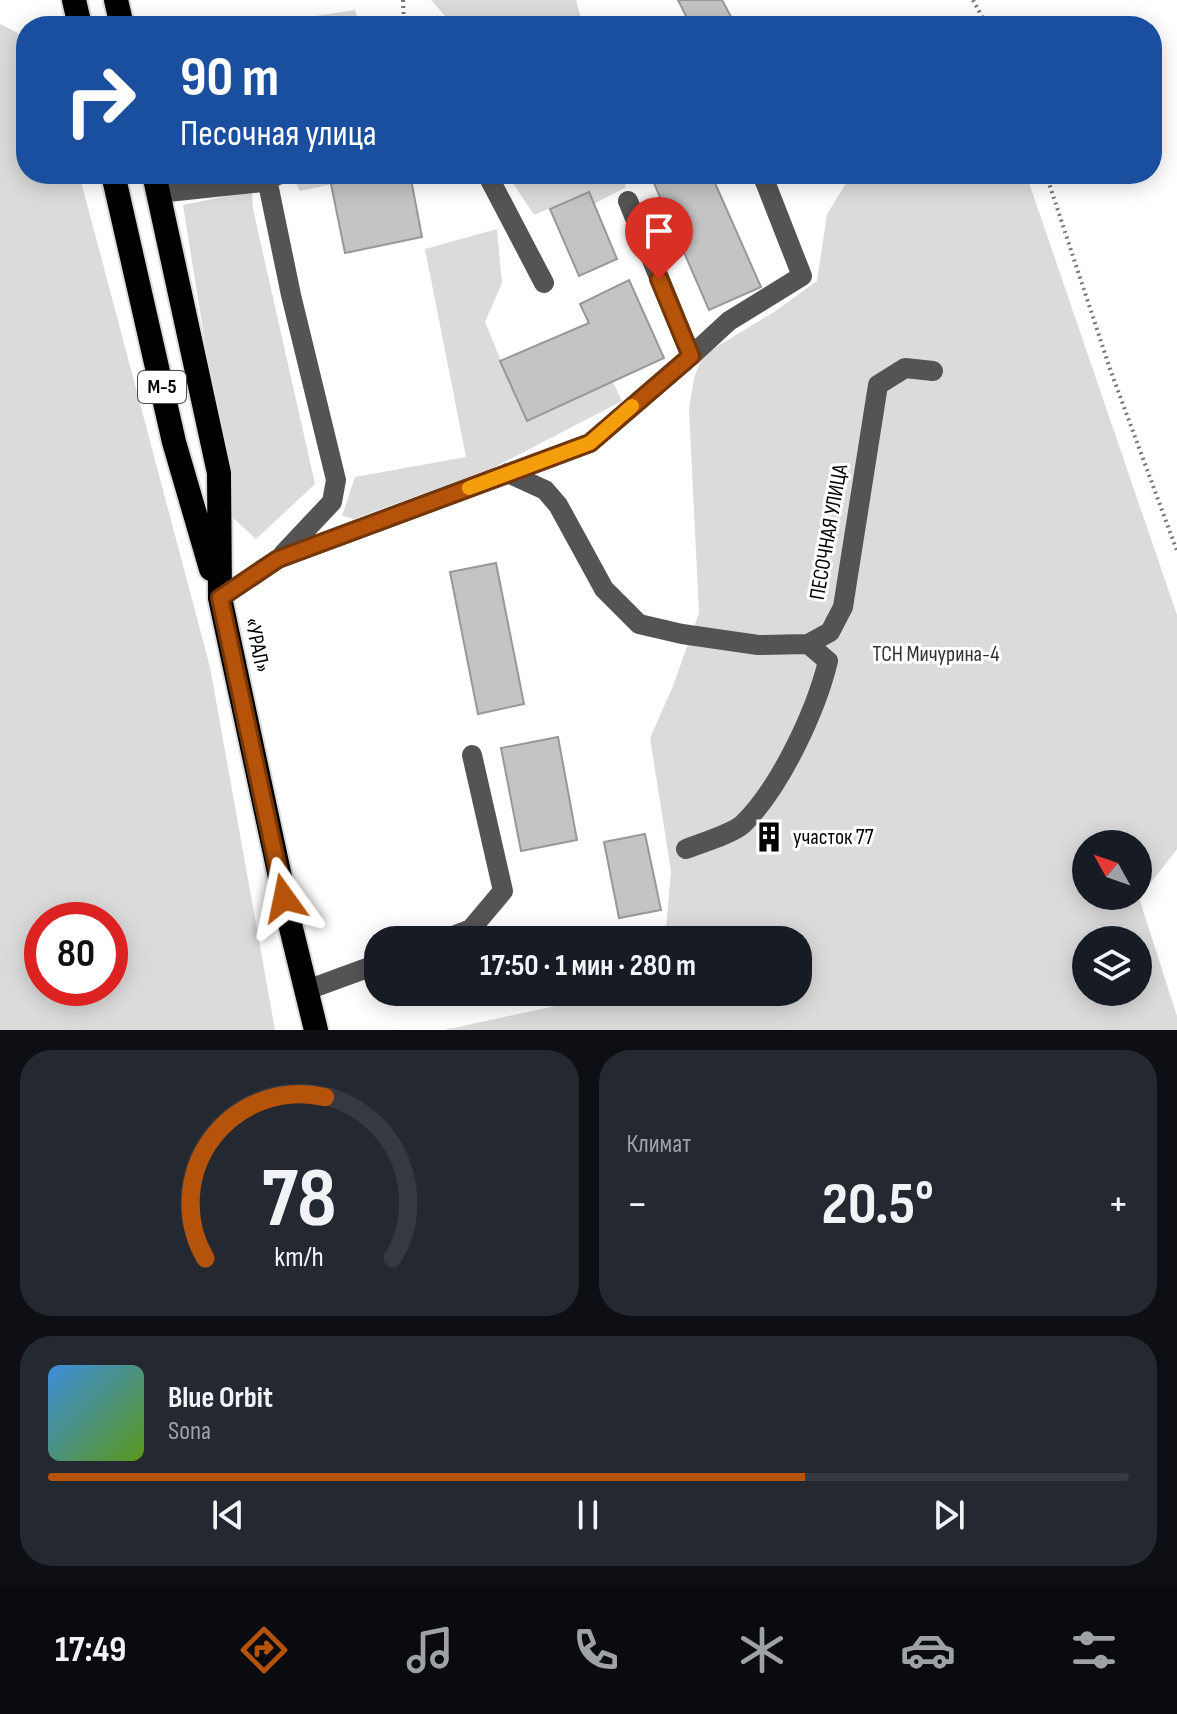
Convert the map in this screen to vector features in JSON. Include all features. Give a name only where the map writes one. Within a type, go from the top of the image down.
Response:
[{"type":"highway","name":"М-5","points":[[115,184],[174,442],[220,598]]},
{"type":"highway","name":"«УРАЛ»","points":[[156,184],[219,473],[220,598],[316,1030]]},
{"type":"lane","points":[[220,598],[278,559],[332,502],[336,480],[291,295],[272,184]]},
{"type":"lane","points":[[492,184],[544,283]]},
{"type":"lane","points":[[278,559],[590,443],[729,321],[802,276],[766,184]]},
{"type":"lane","points":[[628,201],[691,356]]},
{"type":"lane","name":"ПЕСОЧНАЯ УЛИЦА","points":[[808,644],[830,632],[843,607],[878,385],[905,368],[933,371]]},
{"type":"lane","points":[[508,473],[545,490],[558,505],[604,589],[639,624],[758,645],[808,644],[828,661],[821,689],[778,778],[741,826],[686,849]]},
{"type":"lane","points":[[472,755],[503,891],[474,926]]},
{"type":"lane","points":[[307,990],[364,969]]},
{"type":"path","points":[[1049,184],[1110,369],[1177,551]]},
{"type":"green space","points":[[431,0],[576,0],[580,16],[445,16]]},
{"type":"green space","points":[[355,10],[357,16],[315,16]]},
{"type":"green space","points":[[0,24],[16,32],[16,184],[82,184],[210,667],[275,1030],[0,1030]]},
{"type":"green space","points":[[296,184],[332,184],[300,191]]},
{"type":"green space","points":[[514,184],[625,184],[626,187],[594,204],[588,192],[534,215]]},
{"type":"green space","name":"ТСН Мичурина-4","points":[[846,184],[1029,184],[1177,615],[1177,849],[1152,881],[1152,830],[1072,830],[1072,910],[1143,910],[1148,926],[1072,926],[1072,1006],[1152,1006],[1152,938],[1177,1016],[1177,1030],[444,1030],[555,1006],[812,1006],[812,926],[666,926],[671,871],[650,738],[673,686],[699,613],[689,409],[694,378],[703,355],[774,312],[817,281],[827,214]]},
{"type":"green space","points":[[252,191],[253,209],[315,484],[256,539],[233,518],[183,205]]},
{"type":"green space","points":[[497,229],[502,283],[485,322],[526,421],[613,382],[622,401],[489,470],[354,519],[342,516],[355,477],[466,457],[425,249]]},
{"type":"building","points":[[678,0],[722,0],[731,16],[686,16]]},
{"type":"building","points":[[331,184],[412,184],[422,237],[345,253]]},
{"type":"building","points":[[654,184],[715,184],[761,287],[709,310]]},
{"type":"building","points":[[589,192],[617,259],[579,276],[550,209]]},
{"type":"building","points":[[629,280],[664,358],[527,421],[500,361],[589,323],[580,304]]},
{"type":"building","points":[[496,563],[524,704],[478,714],[450,572]]},
{"type":"building","points":[[558,737],[577,840],[521,851],[501,748]]},
{"type":"building","name":"участок 77","points":[[777,828],[775,843],[763,846],[762,829]]},
{"type":"building","points":[[645,834],[661,910],[619,918],[604,842]]},
{"type":"slow traffic","points":[[469,488],[590,443],[632,406]]},
{"type":"place","name":"участок 77","points":[[769,837]]},
{"type":"route","points":[[284,898],[220,598],[278,559],[590,443],[691,356],[659,279]]}]
